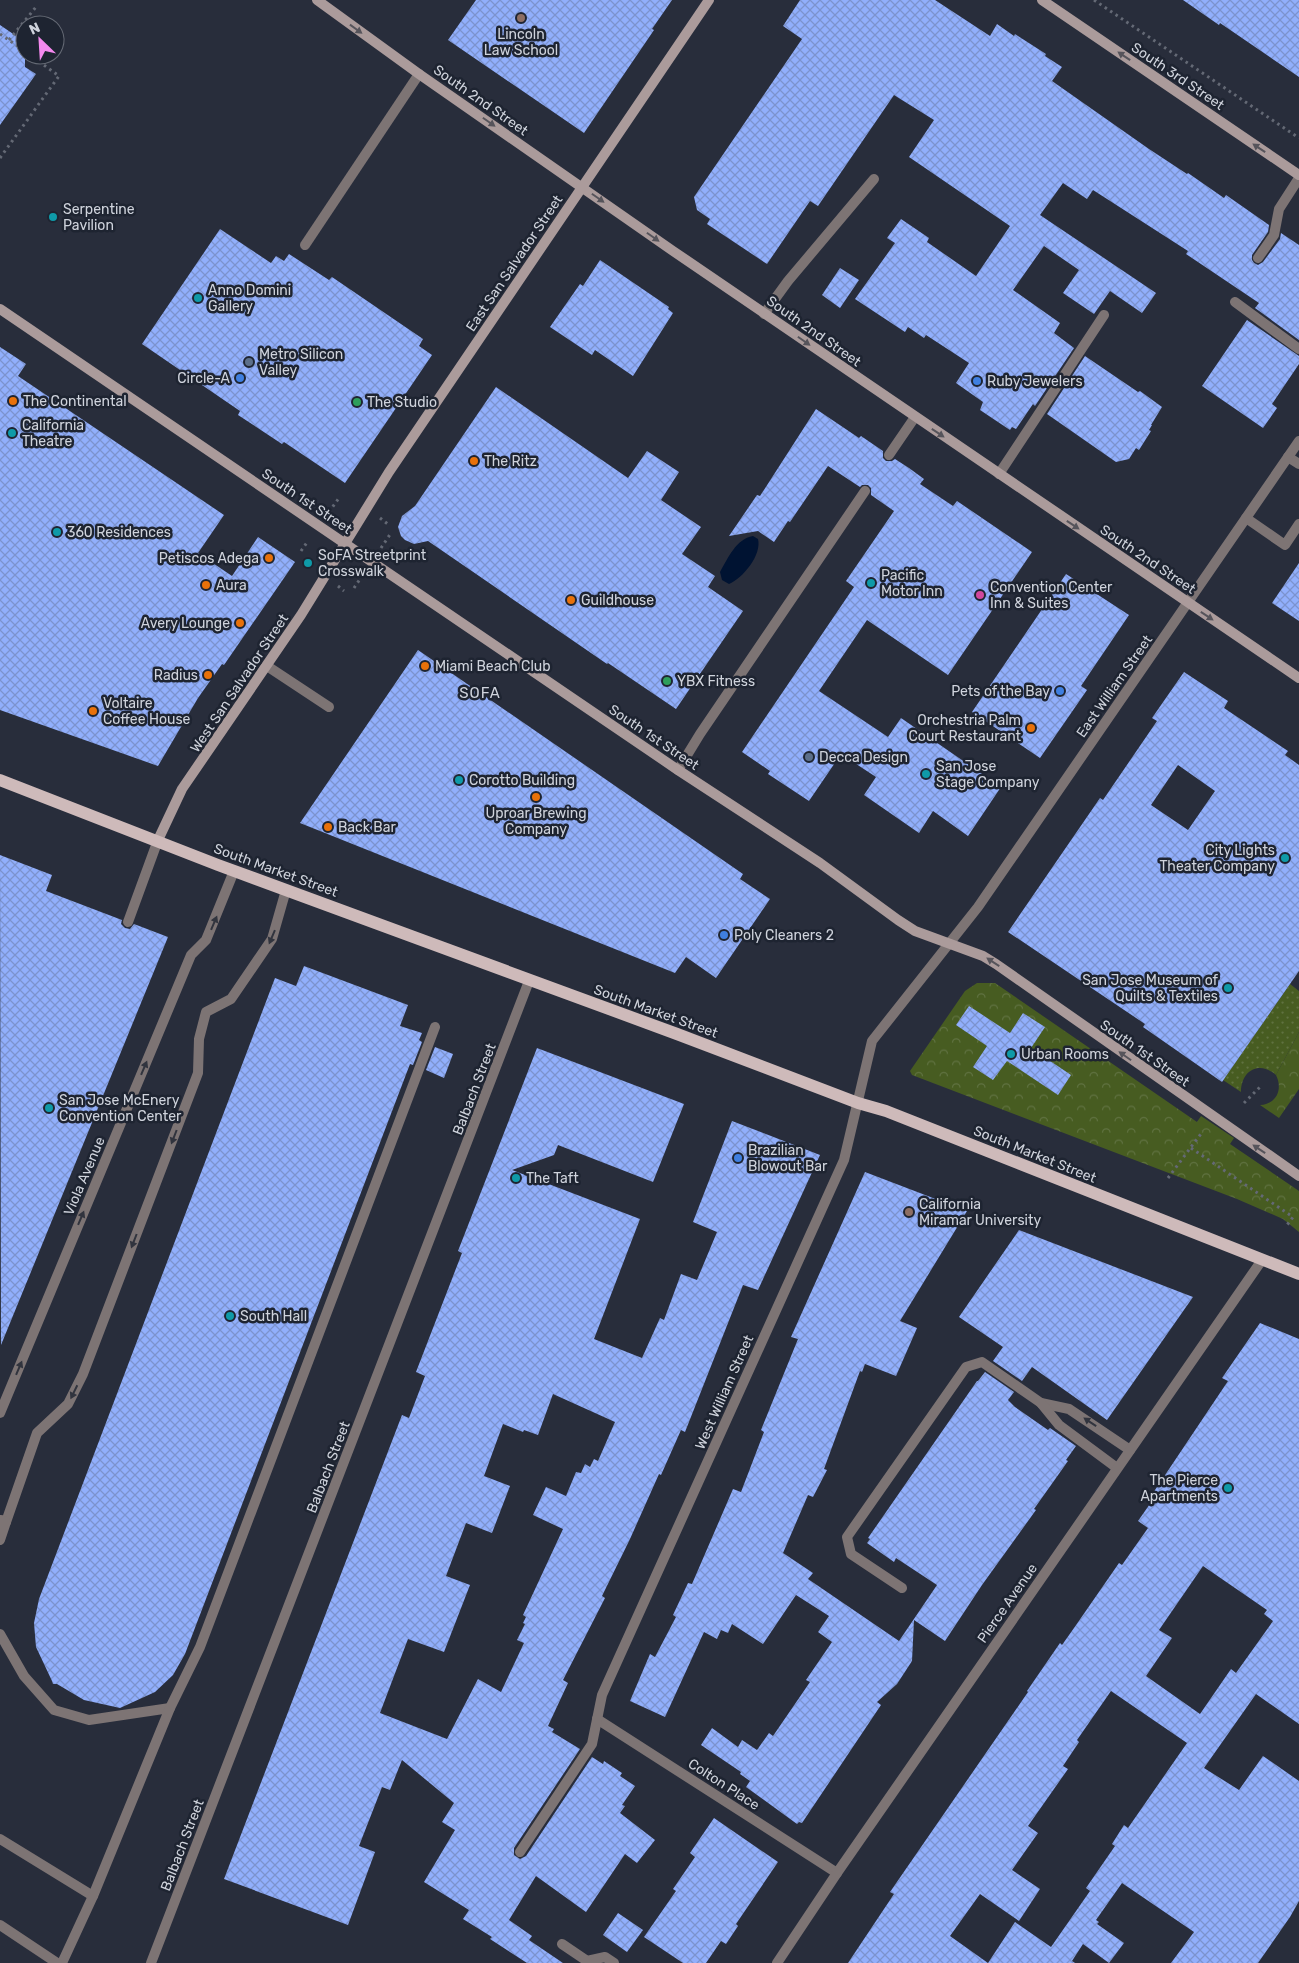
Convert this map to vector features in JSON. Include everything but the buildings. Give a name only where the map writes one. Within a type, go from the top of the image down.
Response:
[{"type":"main road","name":"South Market Street","points":[[0,780],[234,871],[886,1112],[1299,1274]]},
{"type":"street","name":"South 2nd Street","points":[[317,0],[419,74],[764,314],[1299,678]]},
{"type":"street","name":"East San Salvador Street","points":[[345,543],[389,472],[709,0]]},
{"type":"street","name":"South 3rd Street","points":[[1042,0],[1299,177]]},
{"type":"street","points":[[305,244],[419,74]]},
{"type":"street","points":[[1258,258],[1274,235],[1278,209],[1299,177]]},
{"type":"street","points":[[764,314],[788,281],[874,179]]},
{"type":"street","points":[[1235,302],[1299,349]]},
{"type":"street","name":"South 1st Street","points":[[0,309],[678,770],[820,863],[898,920],[915,931],[984,956],[1299,1176]]},
{"type":"street","points":[[999,474],[1104,315]]},
{"type":"street","points":[[889,455],[915,417]]},
{"type":"street","name":"East William Street","points":[[949,944],[978,907],[1299,441]]},
{"type":"street","points":[[1288,457],[1299,464]]},
{"type":"street","points":[[678,770],[700,734],[865,491]]},
{"type":"street","points":[[1246,518],[1285,545],[1299,524]]},
{"type":"street","name":"West San Salvador Street","points":[[158,840],[182,790],[301,615],[345,543]]},
{"type":"street","points":[[267,666],[330,707]]},
{"type":"street","points":[[128,922],[158,840]]},
{"type":"street","name":"Viola Avenue","points":[[0,1413],[191,955],[206,940],[234,871]]},
{"type":"street","points":[[0,1540],[3,1521],[37,1433],[68,1404],[83,1374],[198,1073],[199,1039],[206,1012],[232,999],[272,938],[286,890]]},
{"type":"street","name":"West William Street","points":[[520,1852],[592,1744],[602,1695],[844,1160],[872,1042],[949,944]]},
{"type":"street","name":"Balbach Street","points":[[150,1963],[529,981]]},
{"type":"street","points":[[62,1963],[93,1896],[170,1708],[200,1647],[435,1027]]},
{"type":"street","name":"Pierce Avenue","points":[[777,1963],[837,1873],[1262,1260]]},
{"type":"street","points":[[902,1588],[852,1554],[847,1537],[966,1367],[982,1362],[1041,1403],[1060,1425],[1117,1468]]},
{"type":"street","points":[[1041,1403],[1069,1409],[1130,1450]]},
{"type":"street","points":[[0,1634],[24,1676],[54,1710],[89,1720],[170,1708]]},
{"type":"street","name":"Colton Place","points":[[597,1719],[837,1873]]},
{"type":"street","points":[[0,1839],[93,1896]]},
{"type":"street","points":[[0,1925],[57,1963]]},
{"type":"street","points":[[562,1944],[587,1961],[605,1957],[614,1963]]},
{"type":"path","points":[[1094,0],[1299,138]]},
{"type":"path","points":[[10,40],[36,7]]},
{"type":"path","points":[[0,34],[15,44]]},
{"type":"path","points":[[0,158],[59,76],[44,65]]},
{"type":"path","points":[[1244,1103],[1261,1086]]},
{"type":"path","points":[[1168,1178],[1208,1125]]},
{"type":"path","points":[[1191,1148],[1293,1217],[1287,1225]]},
{"type":"green space","points":[[977,983],[995,983],[1197,1122],[1201,1116],[1234,1138],[1230,1144],[1299,1191],[1299,1232],[1283,1219],[1237,1199],[912,1075],[910,1071],[965,991]]},
{"type":"green space","points":[[1290,984],[1299,991],[1299,1032],[1276,1075],[1263,1068],[1252,1070],[1244,1078],[1241,1092],[1223,1080]]},
{"type":"green space","points":[[1299,1032],[1299,1089],[1279,1118],[1260,1105],[1271,1102],[1277,1095],[1279,1085],[1276,1075]]},
{"type":"water","points":[[753,536],[758,539],[758,545],[757,552],[750,565],[740,577],[729,584],[722,580],[720,572],[729,555],[742,541]]},
{"type":"place","name":"Lincoln Law School","points":[[521,18]]},
{"type":"place","name":"Serpentine Pavilion","points":[[53,217]]},
{"type":"place","name":"Anno Domini Gallery","points":[[198,298]]},
{"type":"place","name":"Metro Silicon Valley","points":[[249,362]]},
{"type":"place","name":"Circle-A","points":[[240,378]]},
{"type":"place","name":"Ruby Jewelers","points":[[977,381]]},
{"type":"place","name":"The Continental","points":[[13,401]]},
{"type":"place","name":"The Studio","points":[[357,402]]},
{"type":"place","name":"California Theatre","points":[[12,433]]},
{"type":"place","name":"The Ritz","points":[[474,461]]},
{"type":"place","name":"360 Residences","points":[[57,532]]},
{"type":"place","name":"Petiscos Adega","points":[[269,558]]},
{"type":"place","name":"SoFA Streetprint Crosswalk","points":[[308,563]]},
{"type":"place","name":"Pacific Motor Inn","points":[[871,583]]},
{"type":"place","name":"Aura","points":[[206,585]]},
{"type":"place","name":"Convention Center Inn & Suites","points":[[980,595]]},
{"type":"place","name":"Guildhouse","points":[[571,600]]},
{"type":"place","name":"Avery Lounge","points":[[240,623]]},
{"type":"place","name":"Miami Beach Club","points":[[425,666]]},
{"type":"place","name":"Radius","points":[[208,675]]},
{"type":"place","name":"YBX Fitness","points":[[667,681]]},
{"type":"place","name":"Pets of the Bay","points":[[1060,691]]},
{"type":"place","name":"Voltaire Coffee House","points":[[93,711]]},
{"type":"place","name":"Orchestria Palm Court Restaurant","points":[[1031,728]]},
{"type":"place","name":"Decca Design","points":[[809,757]]},
{"type":"place","name":"San Jose Stage Company","points":[[926,774]]},
{"type":"place","name":"Corotto Building","points":[[459,780]]},
{"type":"place","name":"Uproar Brewing Company","points":[[536,797]]},
{"type":"place","name":"Back Bar","points":[[328,827]]},
{"type":"place","name":"City Lights Theater Company","points":[[1285,858]]},
{"type":"place","name":"Poly Cleaners 2","points":[[724,935]]},
{"type":"place","name":"San Jose Museum of Quilts & Textiles","points":[[1228,988]]},
{"type":"place","name":"Urban Rooms","points":[[1011,1054]]},
{"type":"place","name":"San Jose McEnery Convention Center","points":[[49,1108]]},
{"type":"place","name":"Brazilian Blowout Bar","points":[[738,1158]]},
{"type":"place","name":"The Taft","points":[[516,1178]]},
{"type":"place","name":"California Miramar University","points":[[909,1212]]},
{"type":"place","name":"South Hall","points":[[230,1316]]},
{"type":"place","name":"The Pierce Apartments","points":[[1228,1488]]},
{"type":"district","name":"SOFA","points":[[480,693]]}]
